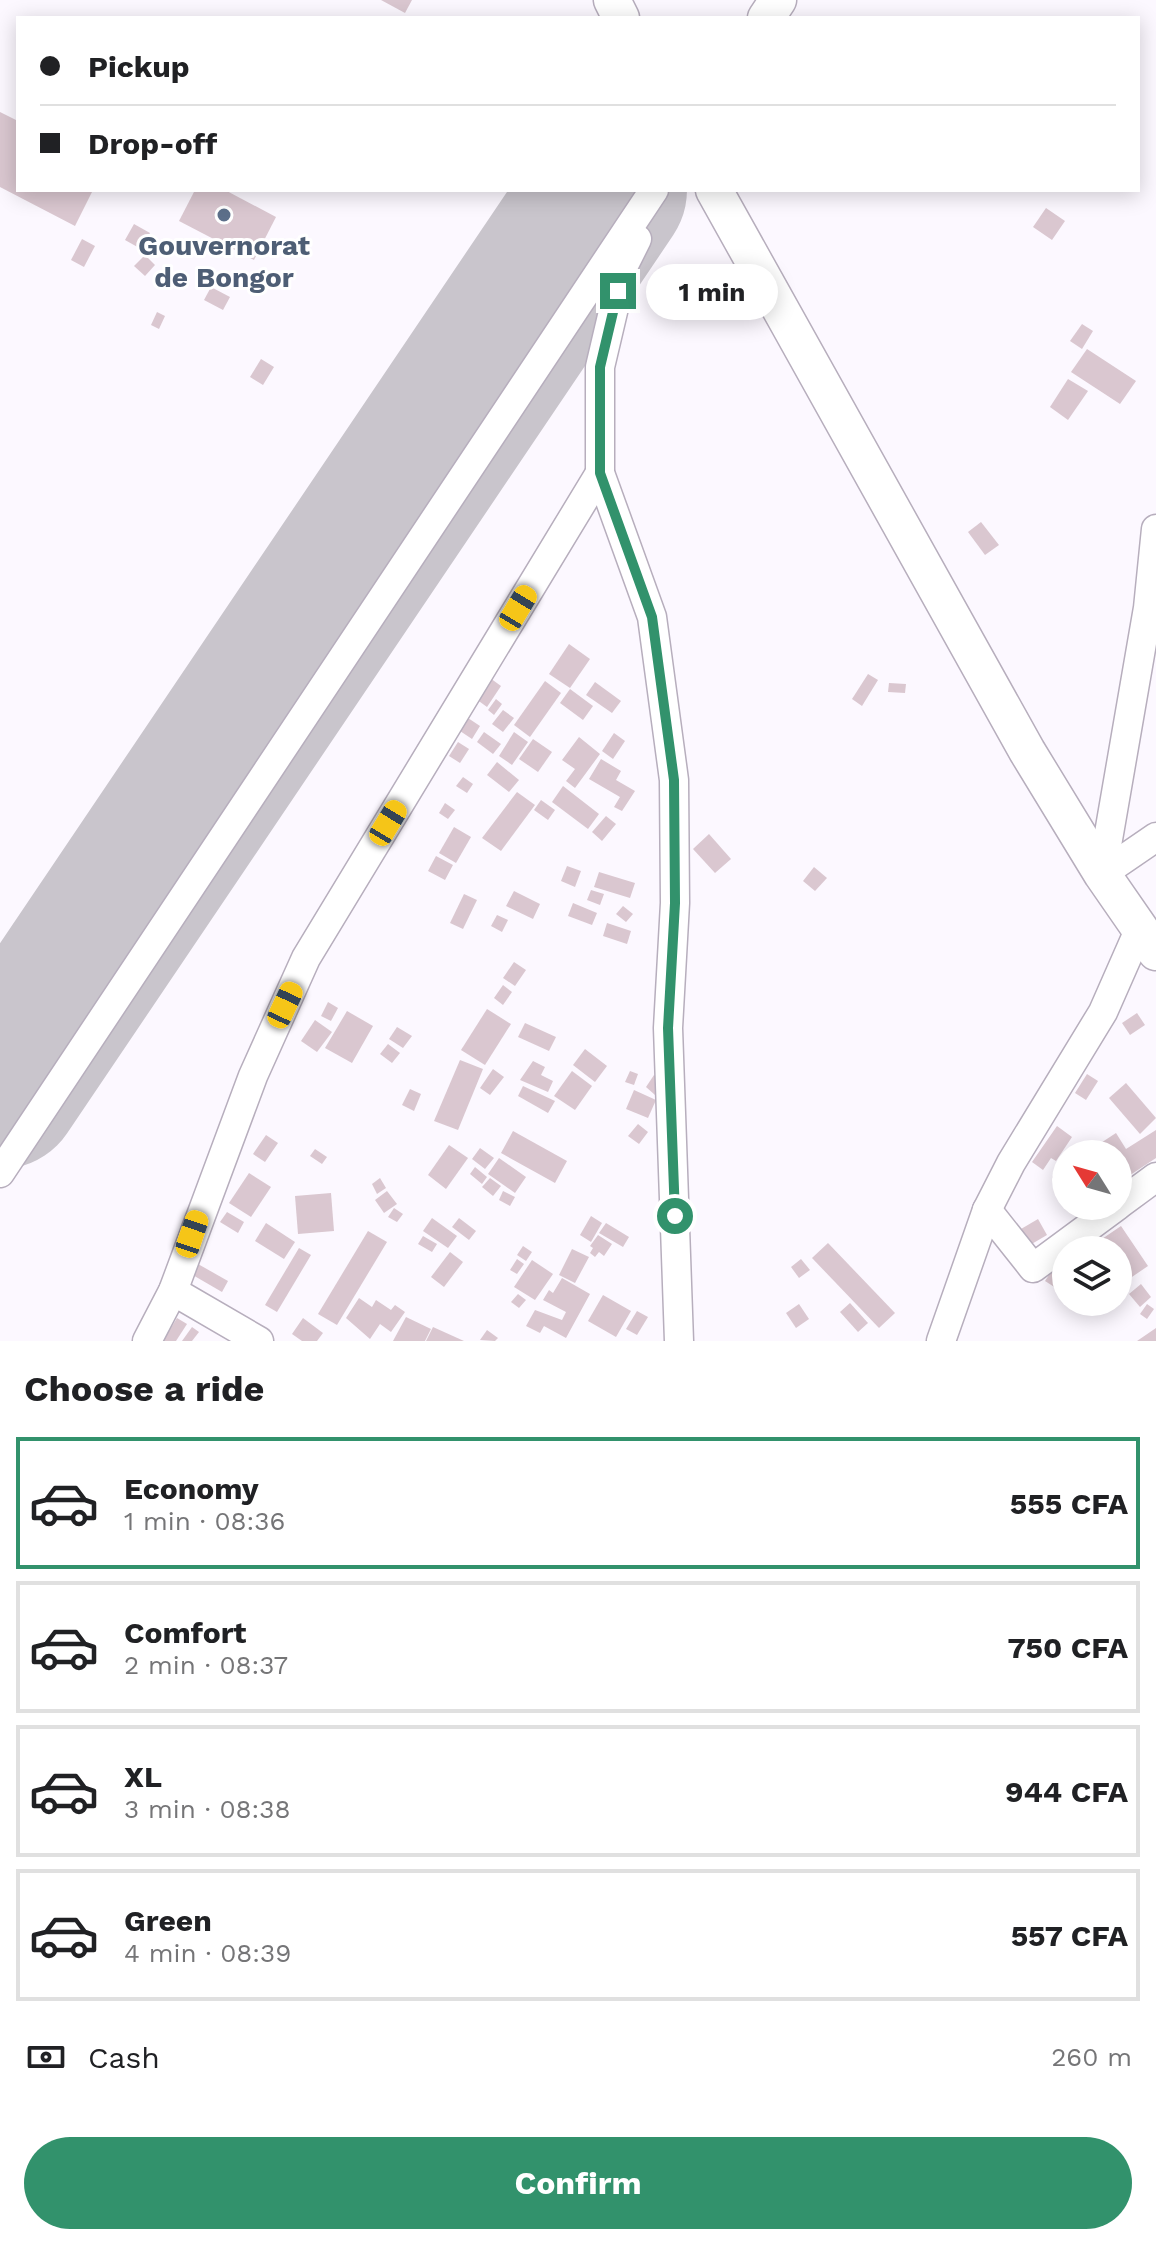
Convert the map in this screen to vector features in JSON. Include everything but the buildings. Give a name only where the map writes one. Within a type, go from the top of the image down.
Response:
[{"type":"street","points":[[0,1173],[653,192]]},
{"type":"street","points":[[661,192],[624,265],[600,367],[600,473],[652,617],[674,780],[675,903],[668,1028],[679,1341]]},
{"type":"street","points":[[715,192],[1027,751],[1102,874],[1148,940],[1011,1163],[987,1210],[941,1341]]},
{"type":"street","points":[[147,1341],[173,1291],[247,1090],[306,958],[600,473]]},
{"type":"street","points":[[1102,874],[1148,608],[1156,529]]},
{"type":"street","points":[[1102,874],[1156,837]]},
{"type":"street","points":[[1132,1195],[1156,1177]]},
{"type":"street","points":[[987,1210],[1033,1268],[1099,1220]]},
{"type":"street","points":[[173,1291],[259,1341]]},
{"type":"runway","points":[[0,1088],[605,192]]},
{"type":"place","name":"Gouvernorat de Bongor","points":[[224,215]]},
{"type":"route","points":[[618,291],[600,367],[600,473],[652,617],[674,780],[675,903],[668,1028],[675,1216]]}]
